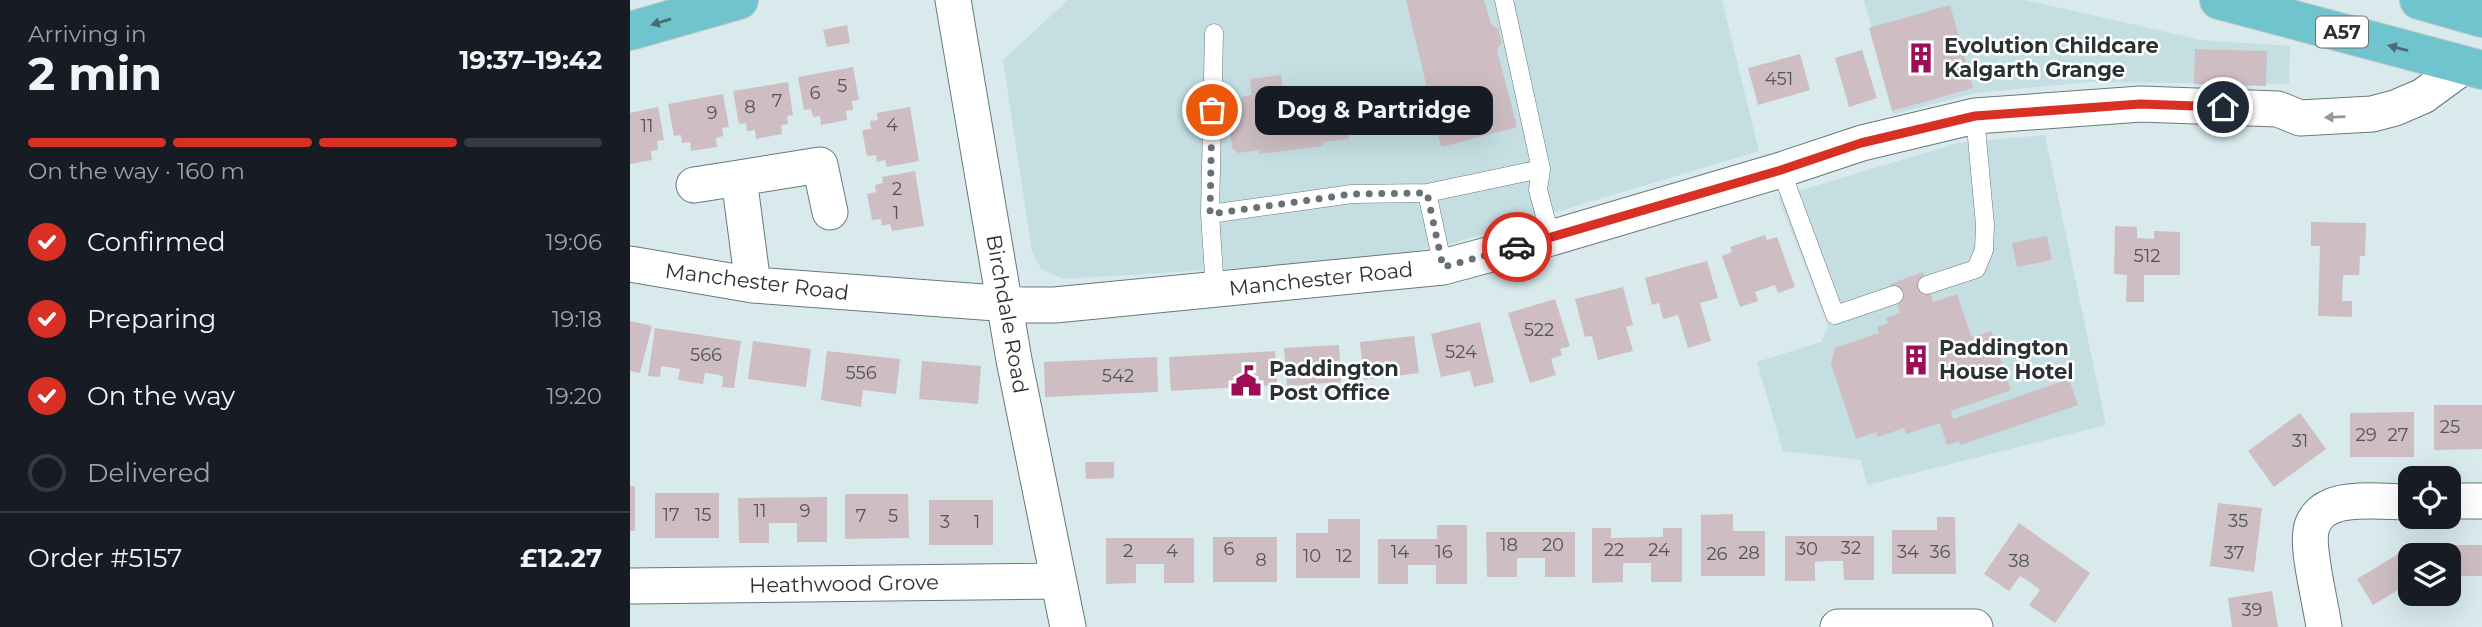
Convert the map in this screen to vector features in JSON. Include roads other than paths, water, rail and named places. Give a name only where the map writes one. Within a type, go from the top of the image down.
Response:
[{"type":"main road","points":[[630,32],[738,0]]},
{"type":"main road","name":"A57","points":[[2220,0],[2473,68]]},
{"type":"main road","points":[[2419,0],[2482,18]]},
{"type":"street","name":"Birchdale Road","points":[[953,0],[1016,373],[1068,627]]},
{"type":"street","name":"Manchester Road","points":[[630,264],[753,285],[1006,304],[1055,305],[1443,267],[1781,170],[1861,143],[1975,116],[2141,104],[2278,109],[2300,118],[2372,114],[2423,96],[2473,68]]},
{"type":"street","points":[[694,185],[820,165],[830,212]]},
{"type":"street","points":[[738,178],[753,285]]},
{"type":"street","points":[[2461,501],[2482,501]]},
{"type":"street","points":[[2324,627],[2311,548],[2310,532],[2316,518],[2330,506],[2348,502],[2398,502]]},
{"type":"street","name":"Heathwood Grove","points":[[630,586],[1058,582]]},
{"type":"street","points":[[1838,627],[1975,627]]},
{"type":"lane","points":[[1504,0],[1541,169],[1538,190],[1551,238]]},
{"type":"lane","points":[[1214,33],[1210,214],[1215,290]]},
{"type":"lane","points":[[1927,285],[1976,268],[1984,250],[1985,225],[1975,116]]},
{"type":"lane","points":[[1210,214],[1352,194],[1427,193],[1541,169]]},
{"type":"lane","points":[[1781,170],[1835,314],[1894,295]]},
{"type":"lane","points":[[1427,193],[1443,267]]},
{"type":"place","name":"Evolution Childcare Kalgarth Grange","points":[[1921,58]]},
{"type":"place","name":"Dog & Partridge","points":[[1212,110]]},
{"type":"place","name":"Paddington House Hotel","points":[[1916,360]]},
{"type":"place","name":"Paddington Post Office","points":[[1246,381]]}]
